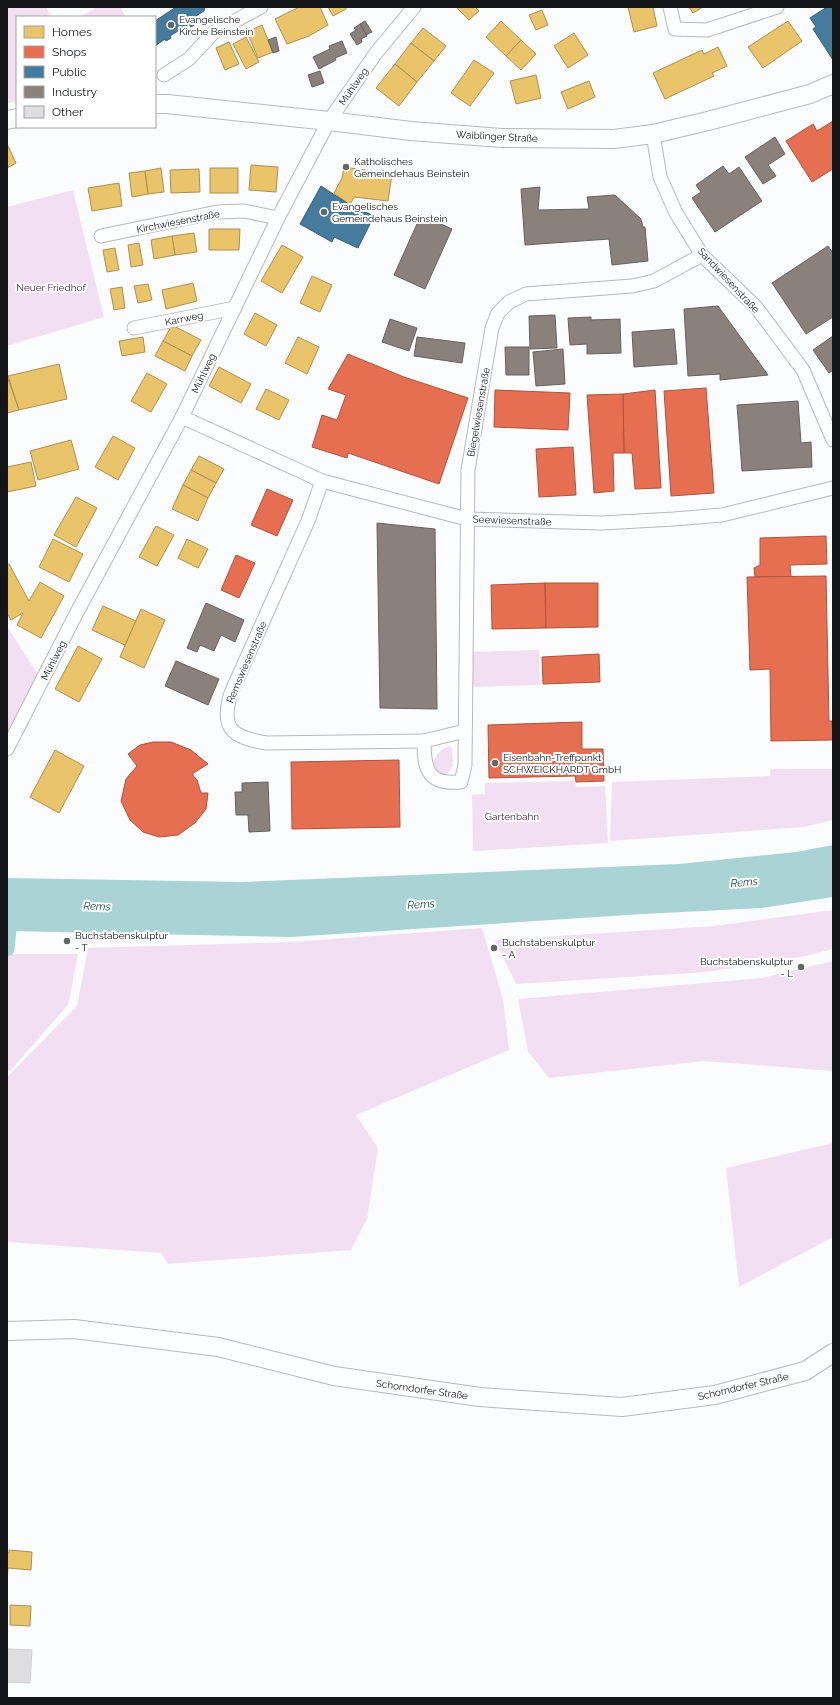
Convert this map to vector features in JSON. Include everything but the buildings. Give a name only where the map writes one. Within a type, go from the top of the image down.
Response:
[{"type":"main road","name":"Waiblinger Straße","points":[[156,104],[329,120],[384,128],[501,138],[614,139],[653,134],[810,94],[833,84]]},
{"type":"main road","name":"Schorndorfer Straße","points":[[7,1331],[74,1329],[218,1347],[334,1376],[472,1396],[622,1408],[714,1395],[805,1370],[833,1353]]},
{"type":"street","points":[[164,75],[189,59],[214,32],[261,7]]},
{"type":"street","name":"Mühlweg","points":[[7,748],[75,616],[182,417],[278,218],[329,120],[376,53],[414,7]]},
{"type":"street","points":[[670,7],[675,29],[707,30],[777,7]]},
{"type":"street","name":"Sandwiesenstraße","points":[[653,134],[660,177],[676,213],[702,255],[756,307],[803,370],[833,440]]},
{"type":"street","name":"Kirchwiesenstraße","points":[[101,236],[217,212],[244,211],[278,218]]},
{"type":"street","name":"Biegelwiesenstraße","points":[[424,741],[424,762],[430,774],[439,780],[448,783],[461,782],[465,765],[468,470],[492,328],[498,313],[509,302],[526,294],[632,286],[654,280],[702,255]]},
{"type":"street","name":"Karrweg","points":[[134,328],[235,308]]},
{"type":"street","name":"Seewiesenstraße","points":[[182,417],[322,481],[467,519],[602,523],[722,515],[833,488]]},
{"type":"street","name":"Remswiesenstraße","points":[[322,481],[308,521],[231,693],[227,707],[227,722],[235,732],[247,740],[266,743],[424,741]]},
{"type":"street","points":[[424,741],[465,731]]},
{"type":"green space","points":[[7,7],[46,7],[50,16],[16,16],[16,102],[7,103]]},
{"type":"green space","points":[[97,7],[120,7],[125,16],[82,16]]},
{"type":"green space","name":"Neuer Friedhof","points":[[73,190],[104,317],[7,346],[7,207]]},
{"type":"green space","points":[[7,626],[43,683],[7,757]]},
{"type":"green space","points":[[539,650],[540,685],[471,687],[471,652]]},
{"type":"green space","points":[[449,746],[452,749],[453,766],[447,774],[440,774],[433,768],[433,763],[438,753]]},
{"type":"green space","points":[[770,769],[833,769],[833,820],[804,827],[610,841],[612,782],[770,776]]},
{"type":"green space","name":"Gartenbahn","points":[[575,781],[576,787],[605,786],[608,843],[473,851],[472,795],[485,794],[485,783]]},
{"type":"green space","points":[[833,910],[833,949],[801,957],[707,972],[516,984],[495,940],[714,926]]},
{"type":"green space","points":[[482,928],[503,999],[509,1050],[356,1115],[378,1148],[367,1219],[351,1250],[168,1264],[161,1253],[7,1242],[7,1077],[77,1006],[88,948],[291,942]]},
{"type":"green space","points":[[7,954],[78,954],[68,1005],[10,1071],[7,1070]]},
{"type":"green space","points":[[833,961],[833,1071],[704,1061],[549,1078],[528,1052],[518,999],[762,978]]},
{"type":"green space","points":[[833,1143],[833,1237],[739,1287],[726,1168]]},
{"type":"water","name":"Rems","points":[[833,845],[833,897],[762,908],[643,914],[291,937],[7,931],[7,878],[241,882],[679,864],[796,852]]},
{"type":"waterway","points":[[7,949],[11,910]]},
{"type":"place","name":"Evangelische Kirche Beinstein","points":[[171,25]]},
{"type":"place","name":"Katholisches Gemeindehaus Beinstein","points":[[346,167]]},
{"type":"place","name":"Evangelisches Gemeindehaus Beinstein","points":[[324,212]]},
{"type":"place","name":"Eisenbahn-Treffpunkt SCHWEICKHARDT GmbH","points":[[495,763]]},
{"type":"place","name":"Buchstabenskulptur - T","points":[[67,941]]},
{"type":"place","name":"Buchstabenskulptur - A","points":[[494,948]]},
{"type":"place","name":"Buchstabenskulptur - L","points":[[801,967]]}]
